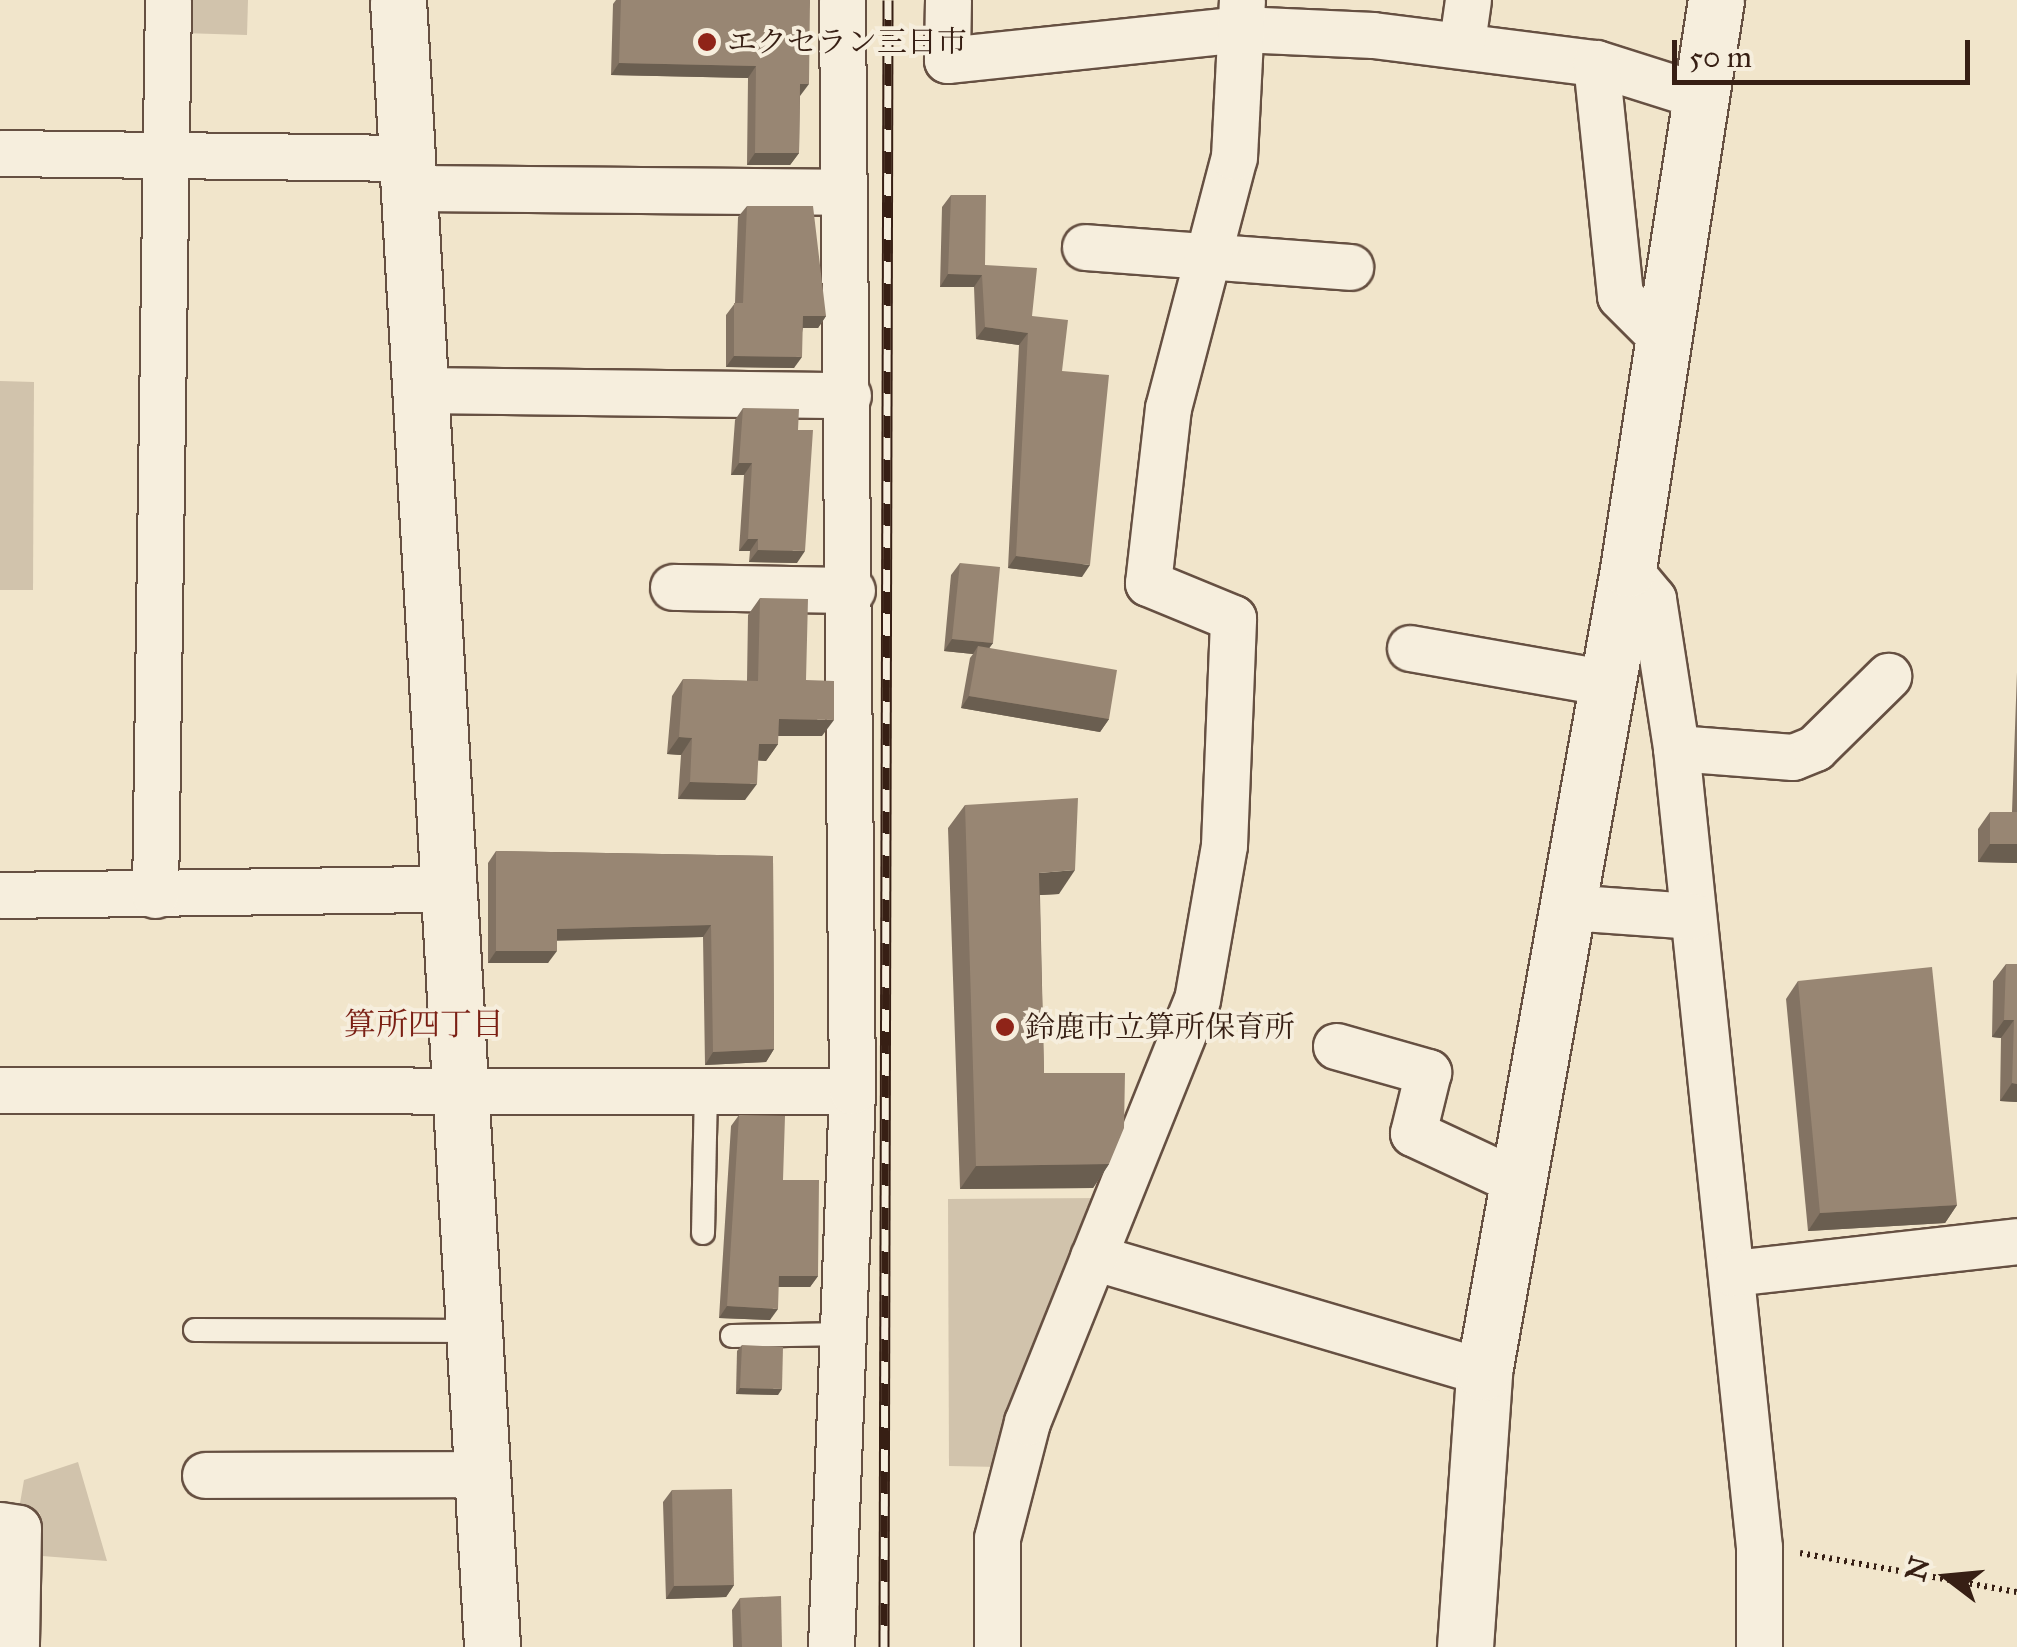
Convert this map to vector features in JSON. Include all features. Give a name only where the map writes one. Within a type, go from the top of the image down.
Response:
[{"type":"street","points":[[155,895],[168,0]]},
{"type":"street","points":[[398,0],[454,889],[492,1647]]},
{"type":"street","points":[[831,1647],[847,1334],[852,1091],[852,590],[842,0]]},
{"type":"street","points":[[948,0],[947,60],[1241,14],[1465,21],[1703,98]]},
{"type":"street","points":[[1466,1647],[1484,1372],[1628,569],[1716,0]]},
{"type":"street","points":[[997,1647],[997,1538],[1027,1422],[1198,1000],[1224,845],[1233,618],[1148,584],[1168,408],[1234,156],[1241,14]]},
{"type":"street","points":[[1596,63],[1620,296],[1665,341]]},
{"type":"street","points":[[0,152],[166,154],[408,173],[843,192]]},
{"type":"street","points":[[1086,248],[1208,254],[1350,268]]},
{"type":"street","points":[[423,390],[848,395]]},
{"type":"street","points":[[1628,569],[1654,598],[1676,748],[1759,1546],[1759,1647]]},
{"type":"street","points":[[672,588],[852,590]]},
{"type":"street","points":[[1410,648],[1608,683]]},
{"type":"street","points":[[1676,748],[1793,757],[1816,748],[1888,676]]},
{"type":"street","points":[[0,895],[454,889]]},
{"type":"street","points":[[1567,906],[1694,916]]},
{"type":"street","points":[[1336,1046],[1428,1072],[1413,1133],[1518,1182]]},
{"type":"street","points":[[0,1090],[852,1091]]},
{"type":"street","points":[[1733,1273],[2017,1241]]},
{"type":"street","points":[[1093,1257],[1484,1372]]},
{"type":"street","points":[[205,1475],[485,1474]]},
{"type":"street","points":[[0,1525],[18,1528],[16,1647]]},
{"type":"lane","points":[[703,1234],[706,1092]]},
{"type":"lane","points":[[196,1330],[478,1331]]},
{"type":"lane","points":[[732,1336],[847,1334]]},
{"type":"path","points":[[1759,1546],[2017,1592]]},
{"type":"shaded area","points":[[183,0],[248,0],[247,35],[182,33]]},
{"type":"shaded area","points":[[0,381],[34,382],[33,590],[0,590]]},
{"type":"shaded area","points":[[1106,1198],[999,1467],[949,1466],[948,1199]]},
{"type":"shaded area","points":[[78,1462],[107,1561],[42,1556],[40,1513],[19,1509],[24,1480]]},
{"type":"building","name":"エクセラン三日市","points":[[621,0],[810,0],[809,84],[800,84],[799,153],[755,153],[756,66],[619,63]]},
{"type":"building","points":[[951,195],[986,195],[985,265],[1037,268],[1032,316],[1068,320],[1062,371],[1109,375],[1090,565],[1016,556],[1028,333],[985,327],[982,275],[948,274]]},
{"type":"building","points":[[747,206],[813,206],[826,316],[803,316],[802,357],[734,356],[734,303],[743,303]]},
{"type":"building","points":[[743,408],[799,409],[798,430],[813,430],[805,551],[758,550],[758,539],[748,539],[752,463],[739,463]]},
{"type":"building","points":[[960,563],[1000,567],[993,643],[952,639]]},
{"type":"building","points":[[760,598],[808,599],[806,680],[834,681],[834,720],[779,719],[778,744],[759,744],[757,784],[690,782],[692,738],[679,737],[683,679],[758,681]]},
{"type":"building","points":[[978,646],[1117,670],[1109,719],[969,696]]},
{"type":"building","points":[[1078,798],[1075,870],[1039,873],[1044,1073],[1125,1073],[1124,1128],[1109,1164],[976,1166],[965,805]]},
{"type":"building","points":[[1990,812],[2017,812],[2017,844],[1990,844]]},
{"type":"building","points":[[496,851],[773,856],[774,1049],[713,1052],[711,925],[557,929],[557,951],[496,951]]},
{"type":"building","points":[[2006,964],[2017,964],[2017,1084],[2012,1083],[2014,1020],[2004,1020]]},
{"type":"building","points":[[1932,967],[1957,1205],[1820,1213],[1798,981]]},
{"type":"building","points":[[739,1115],[785,1116],[783,1180],[819,1180],[818,1276],[779,1276],[778,1309],[727,1306]]},
{"type":"building","points":[[742,1345],[783,1347],[782,1389],[740,1388]]},
{"type":"building","points":[[732,1489],[734,1585],[674,1586],[672,1490]]},
{"type":"building","points":[[781,1596],[782,1647],[742,1647],[740,1598]]},
{"type":"railway","points":[[884,1647],[888,0]]},
{"type":"place","name":"エクセラン三日市","points":[[707,42]]},
{"type":"place","name":"鈴鹿市立算所保育所","points":[[1005,1027]]},
{"type":"district","name":"算所四丁目","points":[[424,1025]]}]
